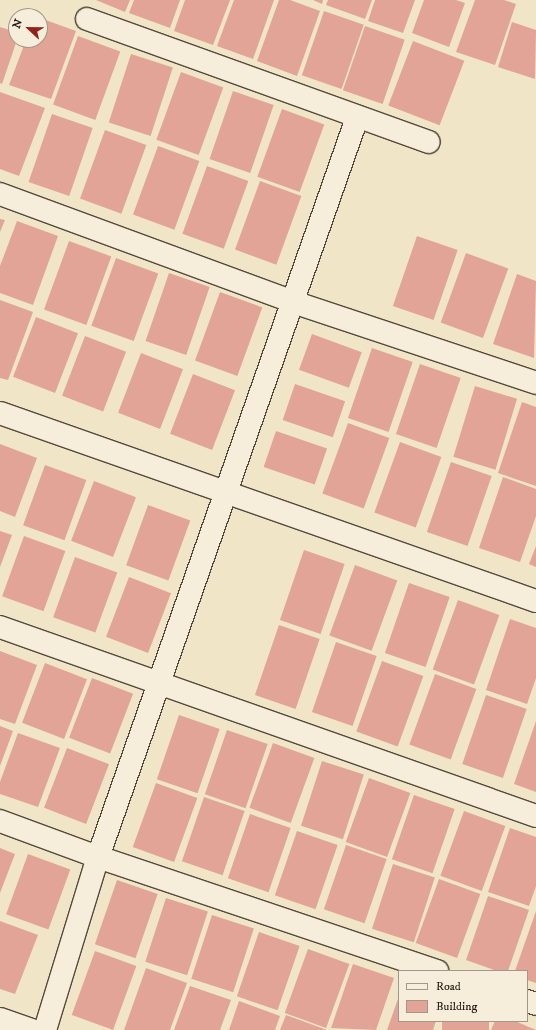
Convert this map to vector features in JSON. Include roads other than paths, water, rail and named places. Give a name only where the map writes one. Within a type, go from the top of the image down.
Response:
[{"type":"street","points":[[87,20],[357,118],[428,142]]},
{"type":"street","points":[[45,1030],[98,857],[161,682],[225,494],[357,118]]},
{"type":"street","points":[[0,194],[293,302],[536,383]]},
{"type":"street","points":[[0,413],[225,494],[536,601]]},
{"type":"street","points":[[0,627],[161,682],[536,816]]},
{"type":"street","points":[[0,820],[98,857],[434,970]]},
{"type":"street","points":[[0,1019],[32,1030]]}]
